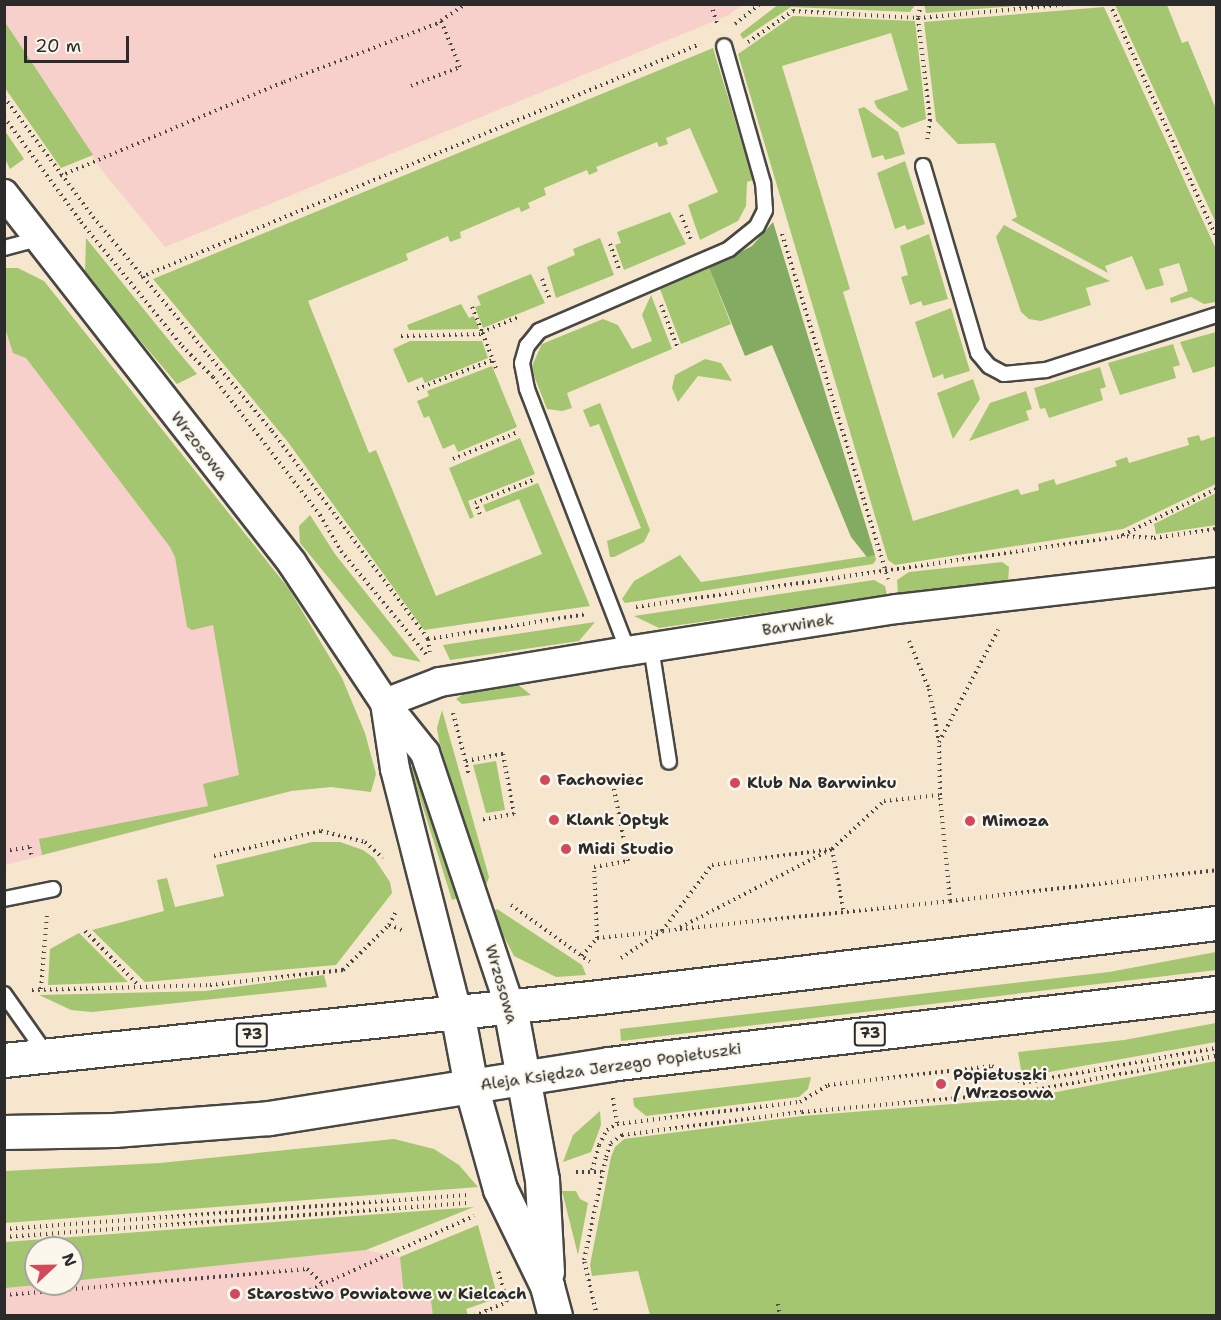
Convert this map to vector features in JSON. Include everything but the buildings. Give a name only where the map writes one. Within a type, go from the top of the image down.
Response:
[{"type":"main road","name":"73","points":[[4,1060],[457,1012],[1216,923]]},
{"type":"main road","name":"Aleja Księdza Jerzego Popiełuszki","points":[[4,1132],[114,1130],[269,1118],[524,1077],[1216,993]]},
{"type":"main road","name":"Wrzosowa","points":[[510,1006],[542,1180],[551,1301]]},
{"type":"main road","name":"Wrzosowa","points":[[457,1012],[471,1086],[500,1189],[551,1301]]},
{"type":"street","name":"Wrzosowa","points":[[4,194],[292,563],[385,703],[416,739],[433,771],[510,1006]]},
{"type":"street","name":"Barwinek","points":[[385,703],[440,682],[639,649],[897,609],[1055,593],[1216,572]]},
{"type":"street","name":"Wrzosowa","points":[[385,703],[395,770],[457,1012]]},
{"type":"lane","points":[[669,762],[639,649],[615,610],[527,389],[522,371],[523,354],[534,334],[546,326],[736,245],[757,226],[765,202],[724,46]]},
{"type":"lane","points":[[923,166],[978,353],[989,366],[1004,374],[1046,370],[1216,315]]},
{"type":"lane","points":[[4,248],[38,239]]},
{"type":"lane","points":[[4,899],[53,889]]},
{"type":"lane","points":[[4,994],[48,1057]]},
{"type":"path","points":[[60,176],[441,21],[466,4]]},
{"type":"path","points":[[732,27],[760,4]]},
{"type":"path","points":[[921,4],[918,18],[930,120],[923,166]]},
{"type":"path","points":[[739,48],[793,11],[918,18],[1071,4]]},
{"type":"path","points":[[1110,4],[1216,237]]},
{"type":"path","points":[[411,86],[460,67],[441,21]]},
{"type":"path","points":[[141,277],[710,39]]},
{"type":"path","points":[[4,97],[60,176],[141,277],[272,431],[428,639],[1121,536],[1154,538],[1216,528]]},
{"type":"path","points":[[4,117],[75,213],[182,346],[213,377],[320,515],[341,551],[431,661]]},
{"type":"path","points":[[765,202],[776,212],[890,586]]},
{"type":"path","points":[[681,215],[693,246],[700,243]]},
{"type":"path","points":[[610,243],[621,275]]},
{"type":"path","points":[[611,279],[629,272]]},
{"type":"path","points":[[542,279],[552,303]]},
{"type":"path","points":[[542,307],[562,299]]},
{"type":"path","points":[[472,307],[497,370]]},
{"type":"path","points":[[401,336],[482,333],[522,316]]},
{"type":"path","points":[[417,389],[493,360]]},
{"type":"path","points":[[518,421],[526,440]]},
{"type":"path","points":[[453,459],[522,431]]},
{"type":"path","points":[[480,514],[475,503],[541,477]]},
{"type":"path","points":[[1121,536],[1216,489]]},
{"type":"path","points":[[906,632],[929,689],[939,742],[940,795],[950,901]]},
{"type":"path","points":[[939,742],[988,649]]},
{"type":"path","points":[[466,761],[503,754],[514,814],[481,820]]},
{"type":"path","points":[[582,956],[597,938],[594,867],[628,861],[612,779],[632,776]]},
{"type":"path","points":[[674,930],[832,849],[884,801],[940,795]]},
{"type":"path","points":[[214,856],[321,831],[365,842],[390,867]]},
{"type":"path","points":[[4,851],[30,847],[33,858]]},
{"type":"path","points":[[832,849],[844,914]]},
{"type":"path","points":[[618,959],[662,931],[712,866],[832,849]]},
{"type":"path","points":[[597,938],[844,914],[1216,870]]},
{"type":"path","points":[[32,990],[210,985],[344,969],[389,925],[399,898]]},
{"type":"path","points":[[41,989],[48,909]]},
{"type":"path","points":[[389,925],[406,928]]},
{"type":"path","points":[[86,931],[140,987]]},
{"type":"path","points":[[602,1172],[592,1170],[599,1145],[607,1130],[617,1124],[800,1102],[828,1085],[992,1066],[1023,1083],[1216,1048]]},
{"type":"path","points":[[597,1316],[584,1260],[602,1172],[611,1143],[636,1131],[1025,1092],[1216,1056]]},
{"type":"path","points":[[4,1229],[477,1194]]},
{"type":"path","points":[[4,1237],[480,1202]]},
{"type":"path","points":[[310,1290],[483,1212]]},
{"type":"path","points":[[474,1316],[507,1302],[495,1257]]},
{"type":"path","points":[[4,1295],[307,1269],[323,1284]]},
{"type":"path","points":[[778,1304],[780,1316]]},
{"type":"path","points":[[486,1309],[488,1316]]},
{"type":"shaded area","points":[[4,5],[742,5],[729,15],[165,247],[100,168],[5,22]]},
{"type":"shaded area","points":[[4,310],[209,585],[291,791],[5,865]]},
{"type":"shaded area","points":[[366,1250],[400,1257],[404,1296],[430,1293],[433,1315],[5,1315],[4,1288],[24,1286],[24,1296],[84,1296],[84,1280]]},
{"type":"green space","points":[[779,4],[915,5],[910,12],[791,7],[743,39],[740,34]]},
{"type":"green space","points":[[924,4],[1027,4],[1027,5],[926,13]]},
{"type":"green space","points":[[1115,5],[1167,5],[1182,43],[1188,41],[1216,109],[1216,223]]},
{"type":"green space","points":[[1104,7],[1216,249],[1216,302],[1204,304],[1191,297],[1171,303],[1170,298],[1188,291],[1179,263],[1159,269],[1164,285],[1146,290],[1132,256],[1105,266],[1108,273],[1011,220],[1017,217],[995,143],[958,144],[936,121],[924,22]]},
{"type":"green space","points":[[793,16],[915,21],[926,119],[902,128],[877,108],[874,101],[908,90],[891,33],[782,66],[850,289],[843,292],[913,521],[1018,489],[1021,495],[1039,490],[1038,484],[1054,479],[1056,485],[1117,466],[1115,461],[1127,457],[1129,463],[1189,445],[1187,438],[1199,435],[1201,441],[1216,436],[1216,484],[1123,529],[895,565],[888,560],[738,54]]},
{"type":"green space","points":[[4,22],[93,155],[61,168],[5,88]]},
{"type":"green space","points":[[713,48],[753,180],[747,182],[746,206],[738,221],[700,240],[688,205],[718,192],[690,128],[666,138],[668,144],[659,147],[657,142],[596,167],[598,171],[589,175],[587,170],[544,188],[546,195],[528,203],[530,208],[521,212],[519,207],[460,232],[461,238],[450,242],[448,236],[406,254],[408,260],[308,301],[369,453],[376,450],[436,596],[542,554],[519,499],[486,512],[483,505],[538,483],[590,606],[424,630],[288,442],[153,279]]},
{"type":"green space","points":[[864,107],[898,132],[905,154],[885,160],[883,155],[872,158],[858,109]]},
{"type":"green space","points":[[5,131],[24,159],[10,169],[5,159]]},
{"type":"green space","points":[[905,161],[925,224],[907,230],[905,225],[895,229],[877,173]]},
{"type":"green space","points":[[670,212],[686,244],[624,270],[615,245],[621,243],[617,232]]},
{"type":"green space","points":[[773,222],[875,555],[867,557],[851,537],[772,345],[745,356],[709,268],[752,246]]},
{"type":"green space","points":[[1004,225],[1110,281],[1086,288],[1091,305],[1041,321],[1029,319],[1021,312],[996,237]]},
{"type":"green space","points":[[929,234],[948,299],[923,306],[921,301],[910,305],[901,277],[908,275],[900,246]]},
{"type":"green space","points":[[86,238],[197,374],[177,384],[94,286],[85,271]]},
{"type":"green space","points":[[600,238],[614,275],[556,298],[547,267],[575,255],[573,249]]},
{"type":"green space","points":[[5,268],[18,268],[44,281],[289,589],[342,678],[365,733],[376,774],[371,792],[331,787],[291,791],[42,855],[39,839],[208,806],[203,784],[239,775],[213,625],[192,630],[187,627],[175,557],[170,547],[26,358],[13,353],[5,328]]},
{"type":"green space","points":[[709,268],[731,324],[681,344],[660,289]]},
{"type":"green space","points":[[531,274],[545,303],[483,328],[475,307],[481,305],[477,296]]},
{"type":"green space","points":[[651,295],[672,349],[567,393],[572,408],[562,411],[547,409],[531,368],[542,344],[603,319],[618,325],[632,349],[652,341],[642,315]]},
{"type":"green space","points":[[461,304],[469,318],[474,316],[479,329],[409,330],[407,325]]},
{"type":"green space","points":[[951,308],[970,371],[944,379],[943,374],[933,378],[915,322]]},
{"type":"green space","points":[[1216,332],[1216,366],[1193,373],[1180,342]]},
{"type":"green space","points":[[410,341],[482,341],[488,358],[425,383],[422,377],[408,383],[393,349]]},
{"type":"green space","points":[[1173,344],[1180,365],[1173,367],[1176,378],[1120,395],[1108,363]]},
{"type":"green space","points":[[705,359],[721,363],[732,381],[698,376],[678,402],[672,388],[675,375]]},
{"type":"green space","points":[[492,366],[517,427],[458,452],[454,444],[443,449],[429,416],[424,418],[417,401],[429,396],[427,391]]},
{"type":"green space","points":[[1100,367],[1106,387],[1100,389],[1103,400],[1049,418],[1045,408],[1040,409],[1034,388]]},
{"type":"green space","points":[[973,379],[980,399],[953,439],[937,393]]},
{"type":"green space","points":[[1026,391],[1032,409],[1026,411],[1029,420],[969,441],[990,403]]},
{"type":"green space","points":[[600,403],[650,530],[644,542],[614,557],[610,557],[607,541],[641,528],[599,424],[590,427],[583,410]]},
{"type":"green space","points":[[520,438],[535,474],[468,501],[474,517],[470,519],[449,468]]},
{"type":"green space","points":[[1216,493],[1216,525],[1156,534],[1154,524]]},
{"type":"green space","points":[[310,515],[335,554],[421,662],[393,656],[300,543],[299,526]]},
{"type":"green space","points":[[680,555],[701,582],[875,555],[876,560],[873,564],[625,603],[622,599],[634,581]]},
{"type":"green space","points":[[1002,562],[1009,567],[1008,585],[898,594],[897,580],[909,572]]},
{"type":"green space","points":[[874,580],[885,586],[887,595],[659,628],[634,616]]},
{"type":"green space","points":[[595,622],[579,641],[450,660],[443,645]]},
{"type":"green space","points":[[516,683],[531,695],[462,704],[456,699],[469,690]]},
{"type":"green space","points":[[442,710],[489,877],[484,891],[439,741],[437,728]]},
{"type":"green space","points":[[496,761],[505,810],[486,813],[473,765]]},
{"type":"green space","points":[[414,763],[462,897],[452,900],[411,769]]},
{"type":"green space","points":[[312,842],[340,842],[363,850],[374,858],[390,882],[392,893],[336,965],[145,982],[92,930],[164,911],[157,880],[167,878],[175,907],[224,896],[216,865]]},
{"type":"green space","points":[[497,909],[582,965],[586,975],[556,977],[514,956],[491,912]]},
{"type":"green space","points":[[79,933],[128,982],[48,985],[50,949]]},
{"type":"green space","points":[[1216,952],[1216,970],[621,1041],[620,1029],[1109,972]]},
{"type":"green space","points":[[324,975],[327,987],[92,1012],[71,1010],[39,995],[205,991]]},
{"type":"green space","points":[[1216,1023],[1216,1042],[1027,1076],[1021,1070],[1018,1052],[1124,1040]]},
{"type":"green space","points":[[1216,1061],[1216,1315],[650,1315],[638,1271],[592,1276],[590,1265],[611,1157],[615,1147],[624,1139],[803,1116],[1026,1098]]},
{"type":"green space","points":[[811,1077],[808,1089],[799,1097],[646,1116],[634,1106],[633,1098]]},
{"type":"green space","points":[[600,1111],[601,1125],[591,1152],[563,1162],[573,1135]]},
{"type":"green space","points":[[394,1139],[434,1149],[459,1165],[478,1187],[5,1223],[5,1171],[160,1163]]},
{"type":"green space","points":[[562,1191],[576,1191],[580,1199],[588,1203],[578,1255]]},
{"type":"green space","points":[[474,1207],[366,1250],[84,1280],[84,1236]]},
{"type":"green space","points":[[478,1225],[498,1298],[466,1309],[468,1315],[433,1316],[430,1294],[404,1297],[400,1257]]},
{"type":"green space","points":[[24,1241],[24,1286],[5,1288],[5,1242]]},
{"type":"place","name":"Fachowiec","points":[[545,780]]},
{"type":"place","name":"Klub Na Barwinku","points":[[735,783]]},
{"type":"place","name":"Klank Optyk","points":[[554,820]]},
{"type":"place","name":"Mimoza","points":[[970,821]]},
{"type":"place","name":"Midi Studio","points":[[566,849]]},
{"type":"place","name":"Popiełuszki / Wrzosowa","points":[[941,1084]]},
{"type":"place","name":"Starostwo Powiatowe w Kielcach","points":[[235,1294]]}]
